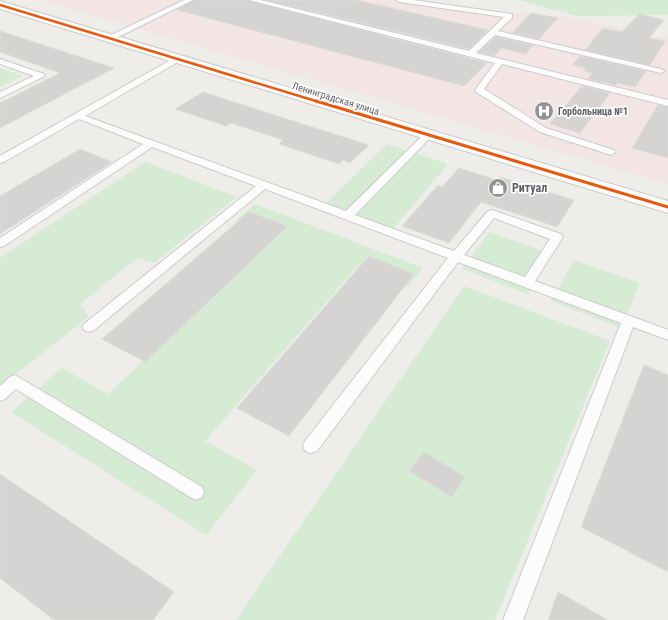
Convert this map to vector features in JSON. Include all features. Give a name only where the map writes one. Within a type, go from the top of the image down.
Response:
[{"type":"street","name":"Ленинградская улица","points":[[0,5],[668,207]]},
{"type":"lane","points":[[109,38],[190,0]]},
{"type":"lane","points":[[252,0],[668,102]]},
{"type":"lane","points":[[399,0],[509,16],[471,54]]},
{"type":"lane","points":[[493,32],[661,71]]},
{"type":"lane","points":[[0,160],[179,59]]},
{"type":"lane","points":[[0,61],[40,76],[0,95]]},
{"type":"lane","points":[[500,61],[479,90],[543,130],[611,152]]},
{"type":"lane","points":[[78,116],[668,335]]},
{"type":"lane","points":[[347,216],[429,134]]},
{"type":"lane","points":[[0,243],[151,143]]},
{"type":"lane","points":[[89,327],[264,185]]},
{"type":"lane","points":[[311,446],[456,256],[492,213],[557,237],[528,282]]},
{"type":"lane","points":[[513,620],[629,320]]},
{"type":"lane","points":[[0,395],[15,382],[196,492]]},
{"type":"shaded area","name":"Горбольница №1","points":[[40,0],[414,0],[483,11],[568,17],[668,38],[668,184]]},
{"type":"green space","points":[[519,0],[668,0],[668,15],[577,16]]},
{"type":"green space","points":[[0,68],[23,76],[0,87]]},
{"type":"green space","points":[[387,144],[448,164],[393,229],[324,205]]},
{"type":"green space","points":[[145,162],[237,197],[154,263],[137,258],[80,304],[89,316],[0,387],[0,258]]},
{"type":"green space","points":[[255,204],[423,268],[408,287],[357,267],[205,441],[257,470],[206,535],[11,412],[62,368],[108,394],[276,236],[236,220]]},
{"type":"green space","points":[[489,232],[551,254],[528,294],[462,269]]},
{"type":"green space","points":[[574,260],[640,283],[621,328],[551,301]]},
{"type":"green space","points":[[464,286],[610,341],[495,620],[236,620]]},
{"type":"building","points":[[194,0],[248,0],[487,63],[464,86],[177,10]]},
{"type":"building","points":[[266,0],[356,0],[488,30],[469,49]]},
{"type":"building","points":[[531,13],[558,18],[539,39],[512,33]]},
{"type":"building","points":[[639,14],[664,20],[649,38],[665,41],[650,65],[585,50],[603,28],[622,32]]},
{"type":"building","points":[[0,31],[114,68],[0,128],[0,103],[60,73],[0,52]]},
{"type":"building","points":[[495,37],[533,45],[526,54],[502,48],[494,56],[479,52]]},
{"type":"building","points":[[580,56],[646,71],[635,87],[617,83],[615,85],[588,79],[592,73],[584,71],[586,68],[572,65]]},
{"type":"building","points":[[582,86],[610,93],[580,133],[550,124]]},
{"type":"building","points":[[203,92],[369,145],[350,163],[343,160],[339,164],[279,144],[283,140],[231,123],[226,126],[175,109]]},
{"type":"building","points":[[658,105],[668,107],[668,158],[632,148]]},
{"type":"building","points":[[80,149],[112,162],[0,234],[0,196]]},
{"type":"building","points":[[459,168],[497,180],[500,177],[574,200],[557,227],[481,202],[449,243],[402,226],[438,185],[442,187]]},
{"type":"building","points":[[249,212],[288,226],[145,362],[102,339]]},
{"type":"building","points":[[369,256],[414,274],[289,436],[237,408]]},
{"type":"building","points":[[644,365],[668,375],[668,572],[581,527]]},
{"type":"building","points":[[424,452],[465,477],[452,497],[409,471]]},
{"type":"building","points":[[0,474],[174,592],[153,620],[54,620],[0,578]]},
{"type":"building","points":[[558,592],[608,620],[548,620]]},
{"type":"cycle path","points":[[0,5],[668,207]]},
{"type":"place","name":"Горбольница №1","points":[[544,111]]},
{"type":"place","name":"Ритуал","points":[[498,188]]}]
